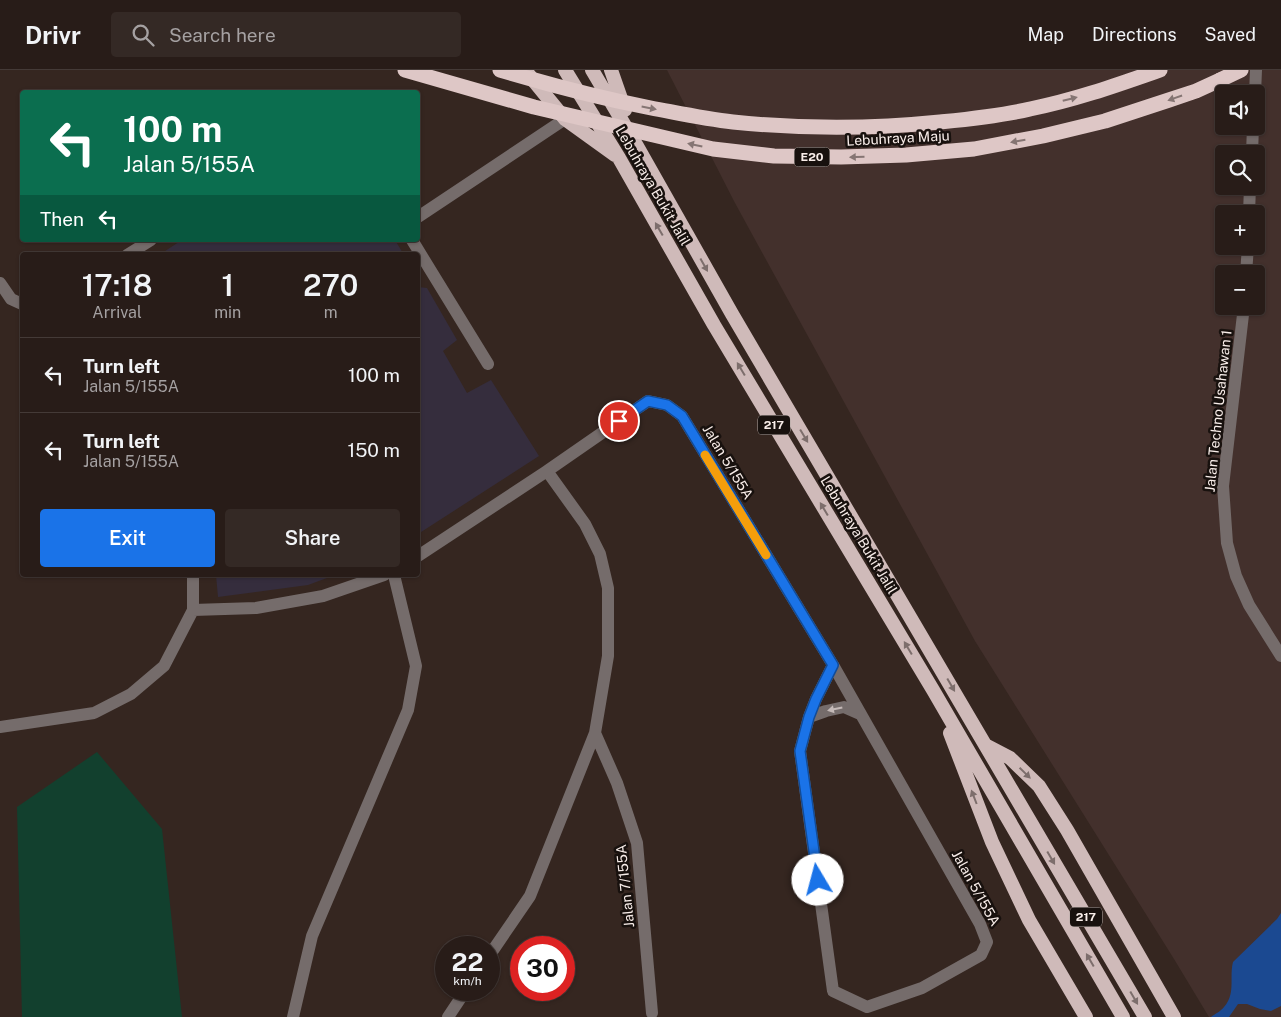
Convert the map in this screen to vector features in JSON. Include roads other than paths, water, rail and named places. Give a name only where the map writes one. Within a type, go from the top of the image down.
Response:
[{"type":"highway","name":"Lebuhraya Maju","points":[[405,70],[534,107],[713,149],[774,156],[841,157],[906,155],[974,149],[1042,136],[1105,121],[1169,100],[1196,91],[1242,70]]},
{"type":"highway","name":"Lebuhraya Maju","points":[[500,70],[581,93],[683,114],[740,122],[823,128],[919,124],[1030,110],[1092,94],[1160,70]]},
{"type":"highway","points":[[525,70],[565,119],[620,158]]},
{"type":"highway","name":"Lebuhraya Bukit Jalil","points":[[565,70],[620,158],[714,325],[933,690],[1123,1017]]},
{"type":"highway","name":"Lebuhraya Bukit Jalil","points":[[592,70],[732,314],[1145,1017]]},
{"type":"highway","points":[[610,70],[637,146]]},
{"type":"highway","points":[[933,690],[992,842],[1029,920],[1086,1017]]},
{"type":"highway","points":[[986,745],[1010,758],[1038,786],[1067,830],[1174,1017]]},
{"type":"street","points":[[1255,85],[1256,70]]},
{"type":"street","points":[[420,216],[565,119]]},
{"type":"street","points":[[133,252],[148,242]]},
{"type":"street","points":[[420,253],[488,364]]},
{"type":"street","points":[[0,282],[11,299],[20,303]]},
{"type":"street","name":"Jalan Techno Usahawan 1","points":[[1243,315],[1223,486],[1227,543],[1236,576],[1249,605],[1281,656]]},
{"type":"street","name":"Jalan 5/155A","points":[[420,555],[648,401],[667,405],[682,416],[833,665],[980,924],[988,942],[981,954],[922,988],[867,1007],[833,992],[800,751],[809,717],[833,665]]},
{"type":"street","points":[[500,940],[530,896],[595,733],[608,656],[608,588],[600,554],[585,524],[547,470]]},
{"type":"street","points":[[0,727],[94,713],[131,694],[164,666],[193,610],[193,577]]},
{"type":"street","points":[[193,610],[256,608],[323,596],[378,577]]},
{"type":"street","points":[[292,1017],[312,936],[408,710],[416,666],[394,577]]},
{"type":"street","points":[[809,717],[844,707],[860,714]]},
{"type":"street","name":"Jalan 7/155A","points":[[595,733],[617,783],[637,843],[652,1013]]},
{"type":"street","points":[[448,1017],[459,1001]]},
{"type":"water","points":[[1281,913],[1281,1006],[1271,1011],[1247,1004],[1238,1004],[1229,1017],[1211,1017],[1223,1008],[1230,997],[1233,962]]}]
